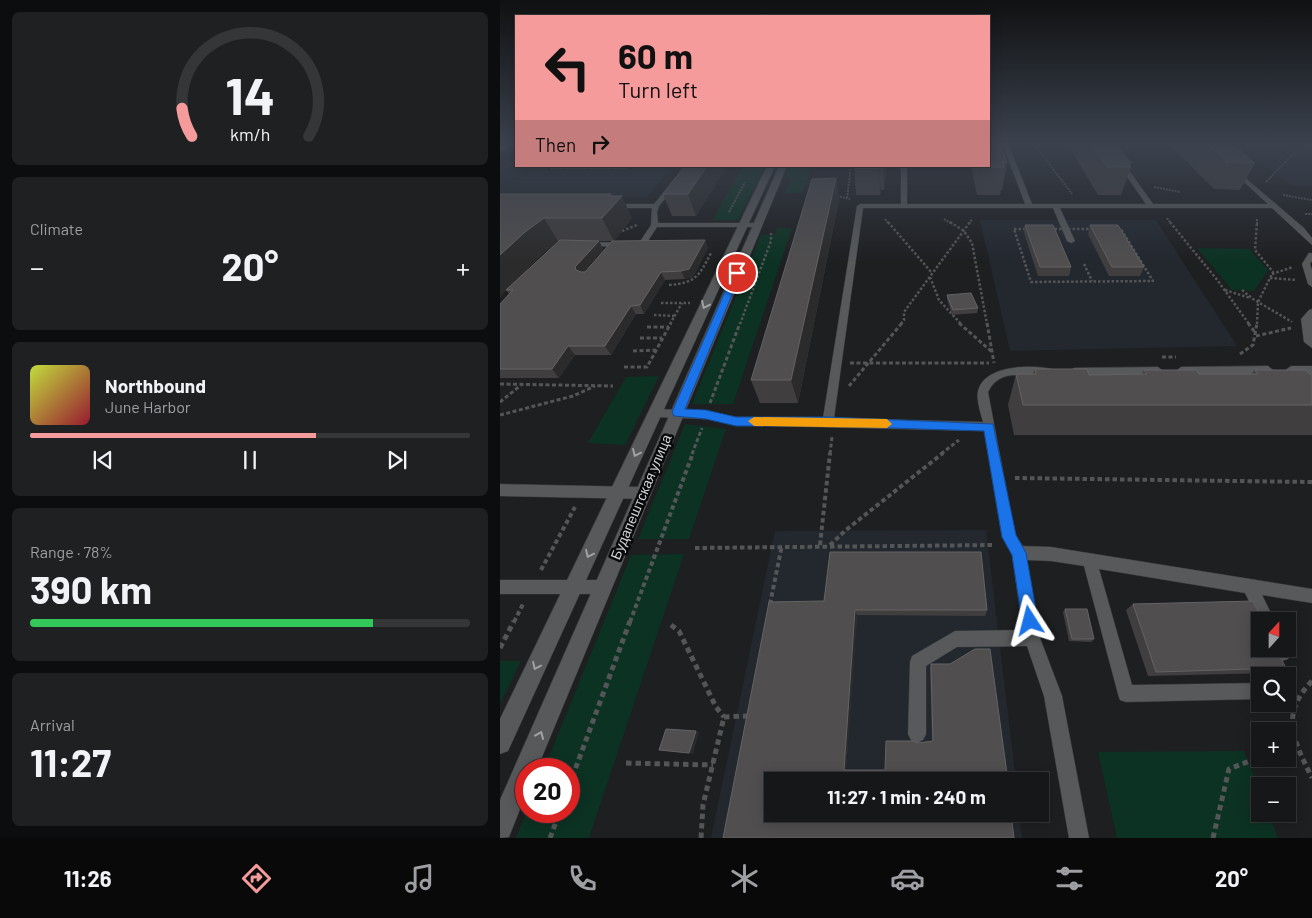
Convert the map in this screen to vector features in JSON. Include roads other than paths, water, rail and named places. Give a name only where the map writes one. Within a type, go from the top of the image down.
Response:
[{"type":"street","name":"Будапештская улица","points":[[500,743],[763,184]]},
{"type":"street","name":"Будапештская улица","points":[[500,828],[775,184]]},
{"type":"lane","points":[[574,244],[610,248],[641,245],[656,225],[654,212],[656,206],[674,184]]},
{"type":"lane","points":[[904,184],[904,206]]},
{"type":"lane","points":[[1021,184],[1029,206]]},
{"type":"lane","points":[[1137,184],[1154,206]]},
{"type":"lane","points":[[1252,184],[1265,194],[1274,206],[1301,230],[1312,243]]},
{"type":"lane","points":[[831,422],[830,407],[860,206],[919,206],[931,202],[1029,206],[1274,206]]},
{"type":"lane","points":[[1055,205],[1071,242]]},
{"type":"lane","points":[[600,206],[656,206]]},
{"type":"lane","points":[[656,225],[758,225]]},
{"type":"lane","points":[[1301,230],[1312,229]]},
{"type":"lane","points":[[1312,255],[1306,264],[1312,283]]},
{"type":"lane","points":[[1312,312],[1303,325],[1309,342],[1312,345]]},
{"type":"lane","points":[[1079,838],[1053,696],[1032,638],[1019,553],[1009,537],[983,427],[986,384],[997,374],[1008,372],[1312,370]]},
{"type":"lane","points":[[655,413],[706,414],[736,421],[983,427]]},
{"type":"lane","points":[[500,490],[643,493]]},
{"type":"lane","points":[[1019,553],[1051,554],[1312,596]]},
{"type":"lane","points":[[1088,560],[1126,694],[1251,691]]},
{"type":"lane","points":[[1250,586],[1263,612]]},
{"type":"lane","points":[[500,587],[603,587]]},
{"type":"lane","points":[[917,734],[918,662],[955,639],[1032,638]]}]
